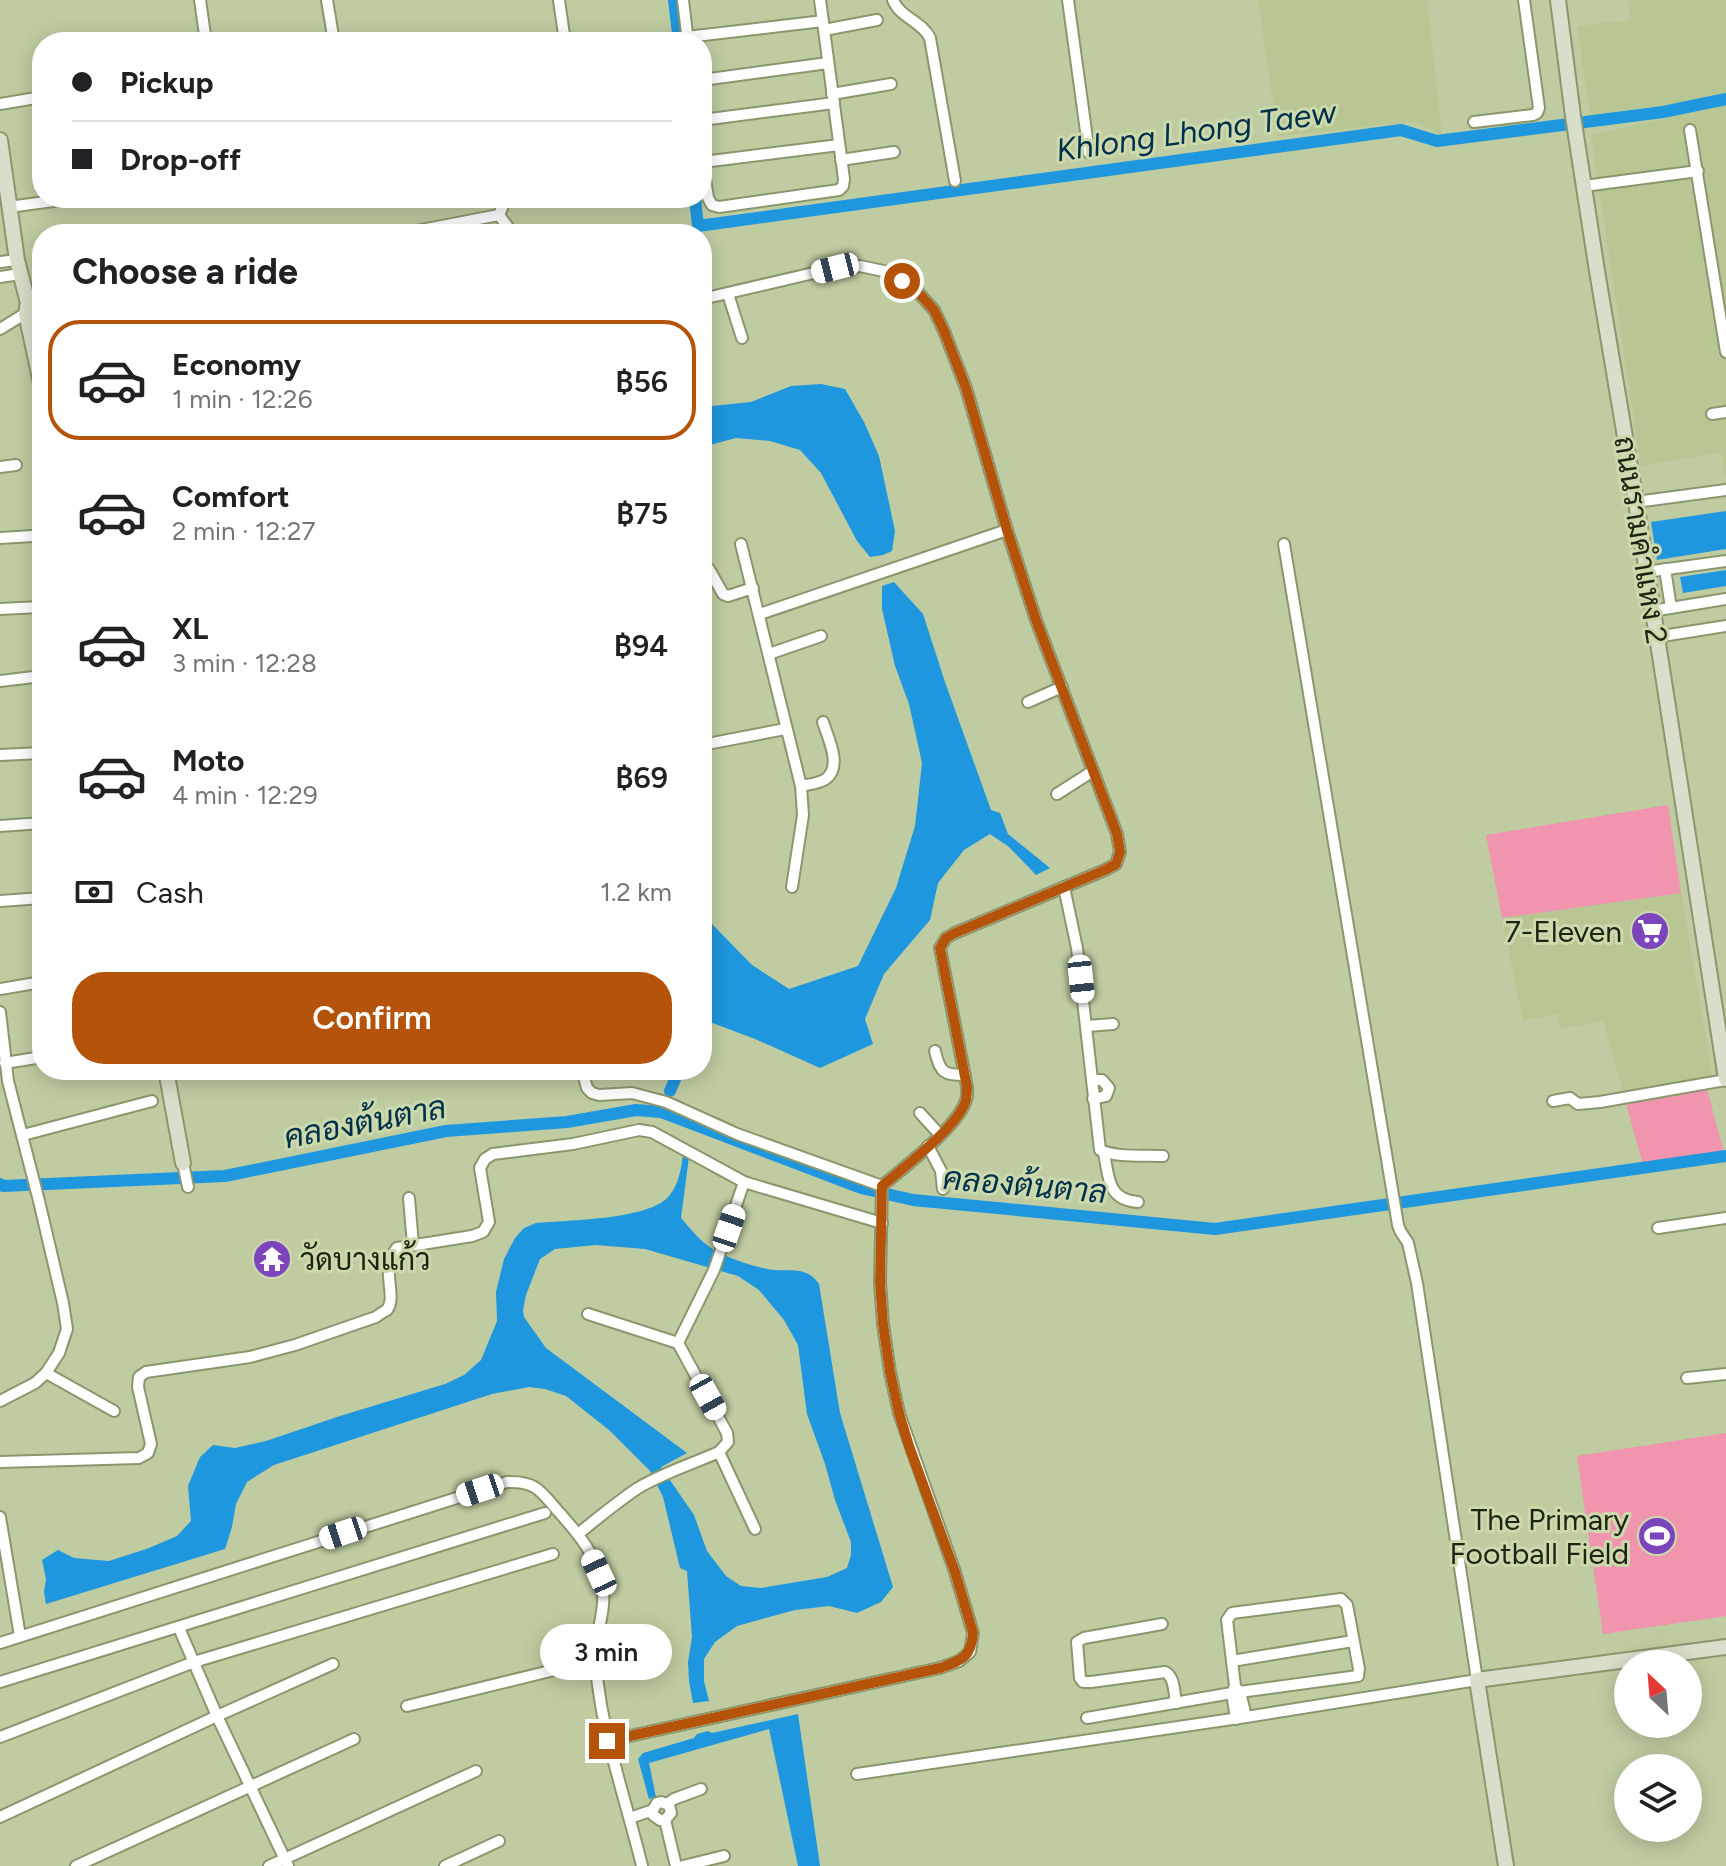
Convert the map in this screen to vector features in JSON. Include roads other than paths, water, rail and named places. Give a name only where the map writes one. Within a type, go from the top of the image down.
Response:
[{"type":"main road","name":"ถนนรามคำแหง 2","points":[[1558,0],[1573,116],[1656,637],[1722,1025],[1726,1080]]},
{"type":"main road","points":[[0,140],[19,267],[32,306]]},
{"type":"main road","points":[[168,1080],[183,1163]]},
{"type":"main road","points":[[1506,1866],[1477,1680],[1726,1647]]},
{"type":"street","points":[[200,0],[205,32]]},
{"type":"street","points":[[327,0],[332,32]]},
{"type":"street","points":[[559,0],[564,32]]},
{"type":"street","points":[[683,0],[687,32]]},
{"type":"street","points":[[712,205],[719,207],[839,190],[843,186],[820,0]]},
{"type":"street","points":[[893,0],[897,9],[925,29],[930,38],[955,181]]},
{"type":"street","points":[[1068,0],[1089,153]]},
{"type":"street","points":[[1474,122],[1537,113],[1539,108],[1524,0]]},
{"type":"street","points":[[712,37],[877,20]]},
{"type":"street","points":[[712,79],[828,63]]},
{"type":"street","points":[[712,118],[833,99],[891,84]]},
{"type":"street","points":[[0,104],[32,99]]},
{"type":"street","points":[[1690,130],[1726,352]]},
{"type":"street","points":[[712,159],[839,145]]},
{"type":"street","points":[[841,160],[894,152]]},
{"type":"street","points":[[1584,186],[1698,171]]},
{"type":"street","points":[[9,207],[32,204]]},
{"type":"street","points":[[499,215],[502,208]]},
{"type":"street","points":[[452,224],[499,215]]},
{"type":"street","points":[[499,215],[506,224]]},
{"type":"street","points":[[0,262],[19,267]]},
{"type":"street","points":[[607,1741],[940,1668],[959,1661],[970,1652],[973,1633],[955,1572],[909,1446],[890,1372],[881,1296],[882,1190],[940,1135],[959,1114],[966,1100],[965,1075],[940,948],[946,938],[1116,864],[1120,852],[1117,834],[1036,620],[966,388],[934,310],[916,290],[888,272],[860,266],[835,268],[712,297]]},
{"type":"street","points":[[0,277],[19,267]]},
{"type":"street","points":[[728,294],[742,338]]},
{"type":"street","points":[[0,329],[32,306]]},
{"type":"street","points":[[1712,414],[1726,412]]},
{"type":"street","points":[[0,467],[16,465]]},
{"type":"street","points":[[1636,502],[1726,490]]},
{"type":"street","points":[[760,614],[1007,530]]},
{"type":"street","points":[[0,538],[32,536]]},
{"type":"street","points":[[741,544],[801,786],[803,815],[792,887]]},
{"type":"street","points":[[857,1774],[1477,1680],[1417,1283],[1408,1243],[1400,1234],[1398,1225],[1284,544]]},
{"type":"street","points":[[1646,572],[1726,561]]},
{"type":"street","points":[[1665,569],[1671,608]]},
{"type":"street","points":[[712,574],[723,594],[728,596],[753,588]]},
{"type":"street","points":[[1652,611],[1726,599]]},
{"type":"street","points":[[0,609],[32,607]]},
{"type":"street","points":[[1656,637],[1726,626]]},
{"type":"street","points":[[769,654],[821,636]]},
{"type":"street","points":[[0,681],[32,677]]},
{"type":"street","points":[[1028,702],[1062,687]]},
{"type":"street","points":[[801,786],[821,781],[832,770],[834,760],[823,722]]},
{"type":"street","points":[[712,743],[785,729]]},
{"type":"street","points":[[0,755],[32,753]]},
{"type":"street","points":[[1057,794],[1093,771]]},
{"type":"street","points":[[0,826],[32,824]]},
{"type":"street","points":[[1064,887],[1077,948],[1099,1147],[1104,1153],[1113,1191],[1121,1199],[1138,1202]]},
{"type":"street","points":[[0,901],[32,899]]},
{"type":"street","points":[[0,989],[32,984]]},
{"type":"street","points":[[0,1012],[8,1081],[35,1181],[67,1329],[59,1353],[46,1373],[35,1383],[0,1401]]},
{"type":"street","points":[[1087,1026],[1113,1024]]},
{"type":"street","points":[[935,1051],[943,1072],[965,1075]]},
{"type":"street","points":[[5,1063],[32,1059]]},
{"type":"street","points":[[585,1080],[592,1093],[632,1093],[666,1102],[737,1134],[882,1190]]},
{"type":"street","points":[[1092,1080],[1102,1080],[1109,1088],[1106,1096],[1093,1099]]},
{"type":"street","points":[[1553,1101],[1570,1098],[1578,1104],[1600,1102],[1726,1080]]},
{"type":"street","points":[[23,1135],[152,1101]]},
{"type":"street","points":[[920,1113],[940,1135]]},
{"type":"street","points":[[0,1462],[139,1458],[148,1453],[151,1444],[138,1387],[139,1377],[155,1370],[250,1357],[376,1317],[387,1310],[391,1300],[388,1263],[397,1248],[483,1232],[489,1222],[480,1168],[485,1159],[493,1154],[573,1144],[639,1130],[652,1132],[744,1182],[882,1218]]},
{"type":"street","points":[[928,1146],[941,1171],[943,1189]]},
{"type":"street","points":[[1104,1153],[1163,1156]]},
{"type":"street","points":[[183,1163],[188,1187]]},
{"type":"street","points":[[678,1343],[714,1270],[744,1182]]},
{"type":"street","points":[[409,1198],[413,1245]]},
{"type":"street","points":[[1658,1228],[1726,1218]]},
{"type":"street","points":[[578,1534],[639,1488],[719,1452],[728,1442],[727,1433],[678,1343],[588,1314]]},
{"type":"street","points":[[46,1373],[114,1411]]},
{"type":"street","points":[[1687,1378],[1726,1374]]},
{"type":"street","points":[[719,1452],[755,1529]]},
{"type":"street","points":[[0,1643],[507,1482],[524,1481],[537,1488],[578,1534],[603,1586],[595,1660],[607,1741],[642,1866]]},
{"type":"street","points":[[0,1682],[545,1513]]},
{"type":"street","points":[[0,1517],[20,1636]]},
{"type":"street","points":[[0,1737],[194,1662],[553,1554]]},
{"type":"street","points":[[1087,1718],[1236,1691],[1358,1676],[1347,1605],[1341,1599],[1232,1613],[1227,1620],[1236,1691],[1241,1718]]},
{"type":"street","points":[[1162,1624],[1084,1638],[1077,1642],[1080,1678],[1083,1682],[1091,1682],[1165,1672],[1172,1679],[1176,1703]]},
{"type":"street","points":[[179,1628],[287,1862]]},
{"type":"street","points":[[1232,1661],[1353,1641]]},
{"type":"street","points":[[407,1706],[595,1660]]},
{"type":"street","points":[[0,1817],[333,1664]]},
{"type":"street","points":[[76,1866],[354,1739]]},
{"type":"street","points":[[269,1866],[287,1862],[476,1771]]},
{"type":"street","points":[[667,1804],[701,1789]]},
{"type":"street","points":[[630,1818],[653,1810],[661,1802],[671,1809],[665,1820]]},
{"type":"street","points":[[653,1810],[656,1818],[665,1820]]},
{"type":"street","points":[[665,1820],[676,1866]]},
{"type":"street","points":[[445,1866],[499,1841]]},
{"type":"street","points":[[683,1866],[724,1856]]},
{"type":"water","points":[[821,384],[845,389],[879,456],[895,531],[892,551],[870,557],[857,541],[821,473],[800,450],[770,441],[736,438],[712,444],[712,406],[751,402],[791,386]]},
{"type":"water","points":[[1726,511],[1726,549],[1657,560],[1651,522]]},
{"type":"water","points":[[1726,570],[1726,586],[1683,593],[1680,577]]},
{"type":"water","points":[[894,582],[923,614],[991,810],[1000,813],[1008,834],[1050,868],[1036,875],[1009,847],[990,834],[964,850],[938,883],[930,920],[884,974],[865,1019],[873,1044],[820,1068],[712,1023],[712,924],[752,965],[789,989],[858,966],[896,888],[915,826],[922,763],[882,609],[882,586]]},
{"type":"water","points":[[683,1155],[689,1157],[681,1218],[700,1239],[717,1252],[734,1259],[767,1269],[802,1272],[819,1284],[840,1413],[893,1587],[881,1602],[857,1613],[829,1606],[795,1610],[737,1626],[715,1642],[704,1659],[704,1681],[709,1701],[693,1703],[688,1662],[692,1637],[687,1571],[680,1568],[663,1497],[650,1471],[609,1430],[566,1396],[529,1387],[492,1394],[274,1465],[247,1482],[236,1504],[225,1549],[46,1604],[42,1560],[58,1550],[74,1558],[109,1561],[177,1536],[191,1521],[188,1486],[200,1457],[213,1445],[235,1448],[266,1441],[445,1384],[464,1375],[481,1360],[497,1321],[496,1292],[504,1259],[524,1228],[536,1223],[627,1214],[659,1204],[675,1186]],"holes":[[[596,1245],[645,1249],[738,1276],[759,1290],[784,1320],[798,1345],[807,1414],[851,1542],[847,1568],[827,1577],[761,1588],[741,1586],[726,1576],[707,1551],[694,1515],[661,1467],[687,1453],[546,1348],[524,1317],[526,1295],[540,1259],[555,1249]]]},
{"type":"water","points":[[798,1714],[820,1866],[798,1866],[769,1729],[649,1763],[656,1797],[649,1799],[638,1759],[643,1753],[708,1731],[712,1733]]},
{"type":"waterway","name":"Khlong Lhong Taew","points":[[674,0],[678,32]]},
{"type":"waterway","name":"Khlong Lhong Taew","points":[[712,224],[1401,130],[1437,141],[1663,112],[1726,99]]},
{"type":"waterway","name":"Khlong Lhong Taew","points":[[696,208],[698,224]]},
{"type":"waterway","points":[[670,1091],[675,1080]]},
{"type":"waterway","name":"คลองต้นตาล","points":[[0,1184],[225,1176],[446,1131],[567,1122],[636,1110],[661,1112],[861,1188],[913,1200],[1215,1229],[1726,1156]]},
{"type":"place","name":"7-Eleven","points":[[1650,931]]},
{"type":"place","name":"วัดบางแก้ว","points":[[272,1259]]},
{"type":"place","name":"The Primary Football Field","points":[[1657,1536]]}]
